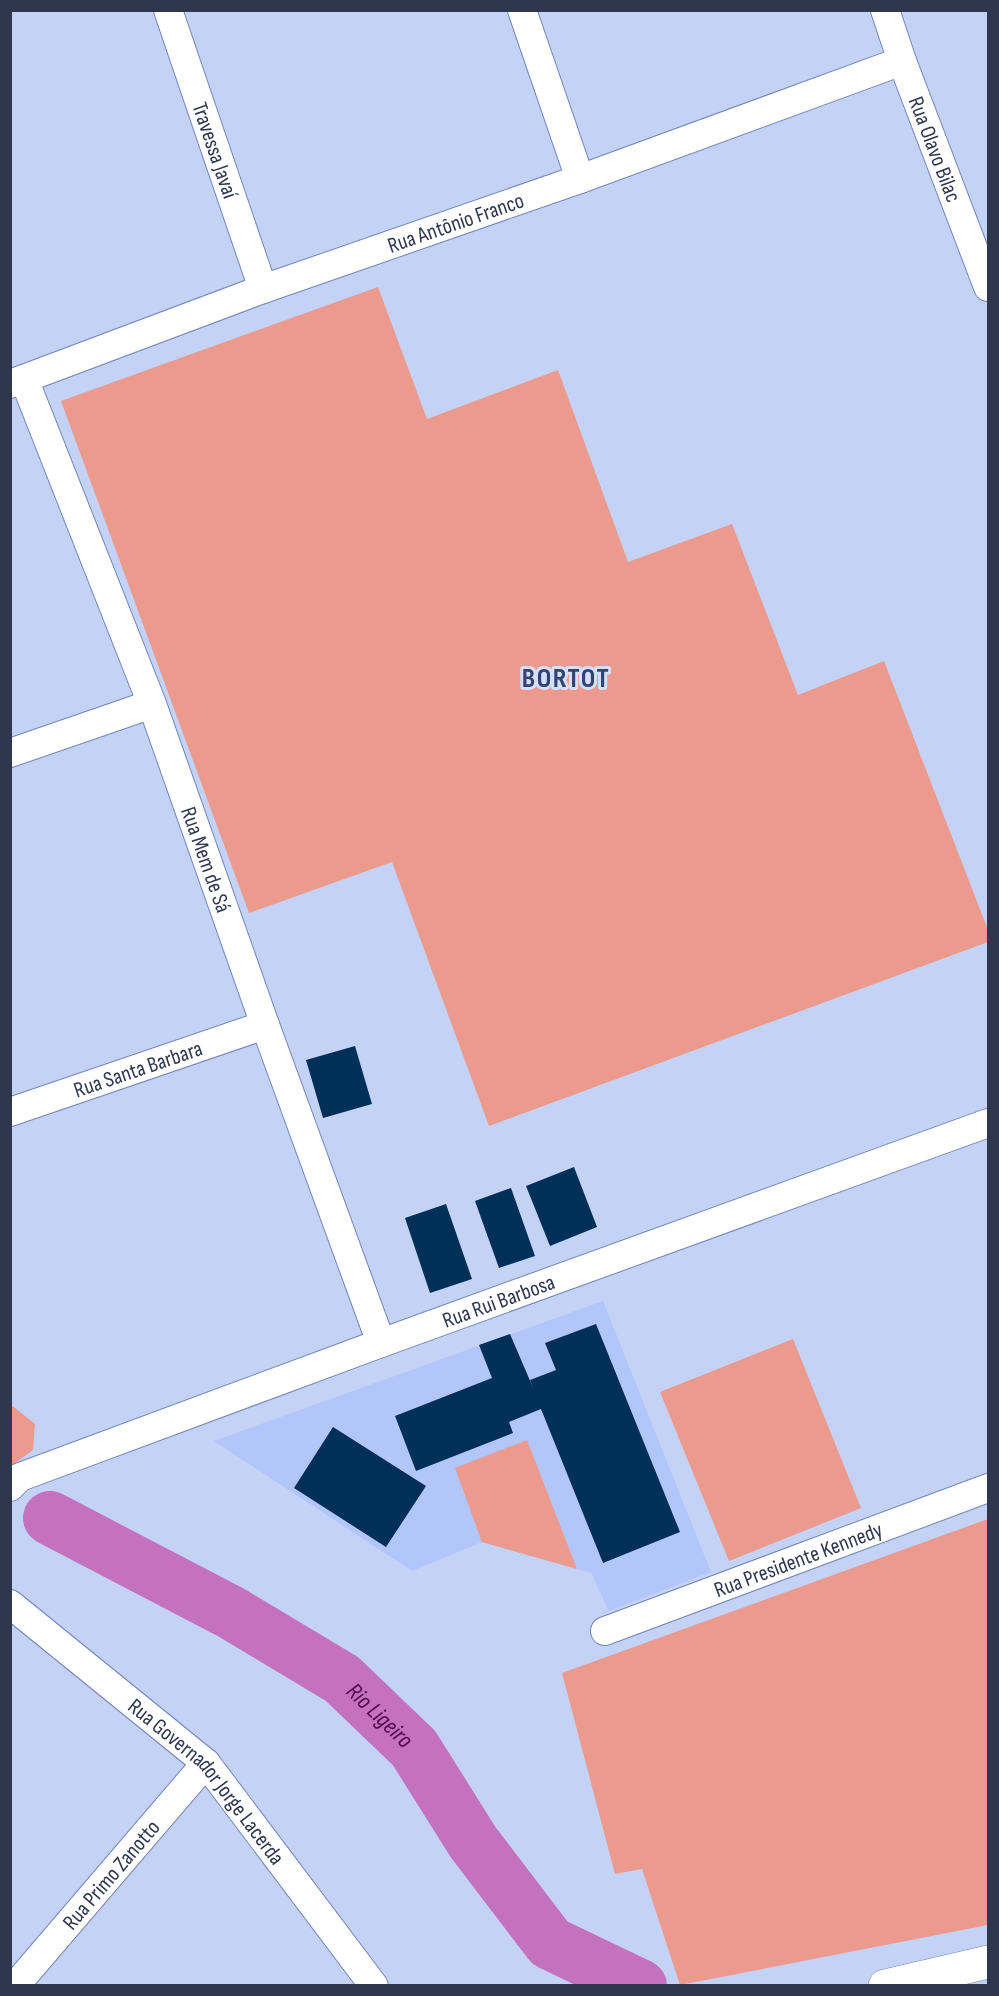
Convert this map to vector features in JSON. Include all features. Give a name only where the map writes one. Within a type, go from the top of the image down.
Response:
[{"type":"street","name":"Travessa Javaí","points":[[168,10],[263,289]]},
{"type":"street","points":[[522,10],[580,179]]},
{"type":"street","name":"Rua Olavo Bilac","points":[[885,10],[902,61],[988,287]]},
{"type":"street","name":"Rua Antônio Franco","points":[[17,381],[263,289],[580,179],[902,61]]},
{"type":"street","name":"Rua Mem de Sá","points":[[17,381],[152,704],[265,1025],[381,1343]]},
{"type":"street","points":[[10,753],[152,704]]},
{"type":"street","name":"Rua Santa Barbara","points":[[10,1113],[265,1025]]},
{"type":"street","name":"Rua Rui Barbosa","points":[[10,1487],[20,1476],[988,1123]]},
{"type":"street","name":"Rua Presidente Kennedy","points":[[605,1631],[988,1488]]},
{"type":"street","name":"Rua Governador Jorge Lacerda","points":[[10,1604],[206,1763],[375,1986]]},
{"type":"street","name":"Rua Primo Zanotto","points":[[15,1986],[206,1763]]},
{"type":"street","points":[[885,1986],[988,1962]]},
{"type":"shaded area","points":[[378,287],[427,419],[558,370],[628,562],[732,524],[798,695],[884,661],[988,930],[988,942],[489,1126],[392,862],[249,913],[61,401]]},
{"type":"shaded area","points":[[603,1301],[711,1572],[609,1611],[591,1573],[482,1542],[412,1571],[214,1441]]},
{"type":"shaded area","points":[[793,1339],[861,1508],[729,1561],[660,1392]]},
{"type":"shaded area","points":[[10,1404],[35,1424],[33,1450],[11,1466]]},
{"type":"shaded area","points":[[527,1440],[577,1569],[482,1542],[455,1468]]},
{"type":"shaded area","points":[[988,1519],[988,1925],[680,1985],[642,1869],[615,1874],[562,1673]]},
{"type":"building","points":[[355,1046],[372,1104],[323,1118],[306,1060]]},
{"type":"building","points":[[574,1167],[597,1227],[550,1246],[526,1186]]},
{"type":"building","points":[[511,1188],[535,1256],[499,1268],[475,1201]]},
{"type":"building","points":[[446,1204],[472,1279],[430,1293],[405,1218]]},
{"type":"building","points":[[596,1324],[680,1532],[603,1563],[541,1409],[509,1422],[513,1433],[416,1471],[395,1416],[492,1378],[479,1345],[510,1334],[534,1390],[530,1380],[556,1370],[545,1343]]},
{"type":"building","points":[[333,1427],[426,1486],[386,1547],[294,1488]]},
{"type":"waterway","name":"Rio Ligeiro","points":[[50,1518],[232,1613],[342,1679],[414,1748],[473,1842],[550,1943],[640,1986]]},
{"type":"district","name":"BORTOT","points":[[566,677]]}]
